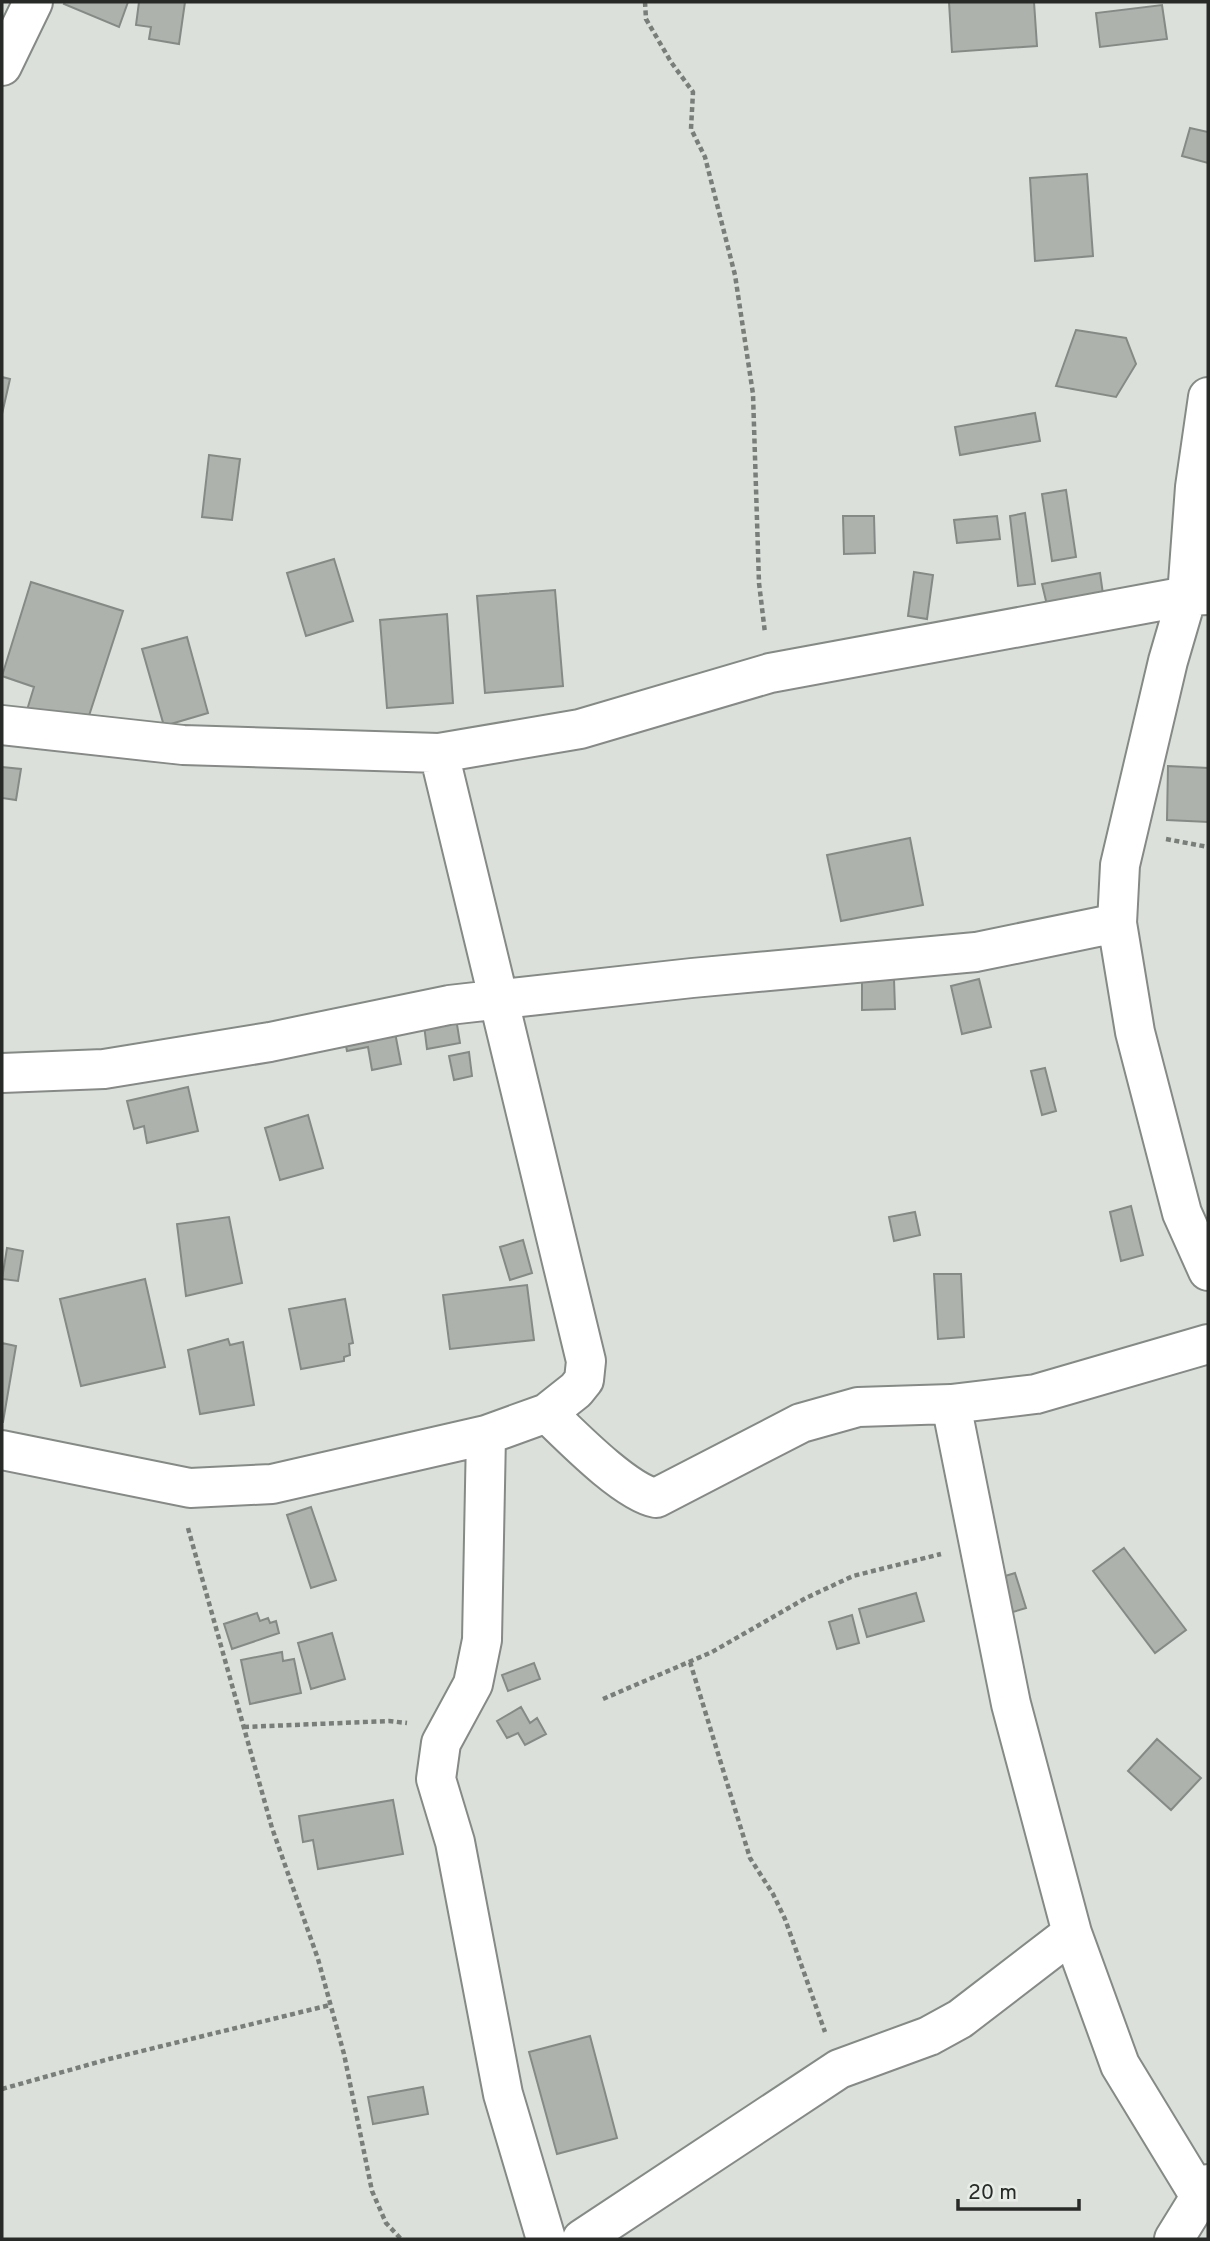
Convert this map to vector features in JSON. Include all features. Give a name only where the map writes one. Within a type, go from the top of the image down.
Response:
[{"type":"street","points":[[2,66],[33,2]]},
{"type":"street","points":[[1208,397],[1195,486],[1197,595],[1168,661],[1120,865],[1117,923],[1135,1032],[1182,1213],[1208,1271]]},
{"type":"street","points":[[2,725],[183,745],[439,753],[580,729],[770,673],[1197,595]]},
{"type":"street","points":[[2,1450],[190,1488],[272,1484],[486,1435],[547,1413],[576,1391],[584,1380],[586,1361],[439,753]]},
{"type":"street","points":[[2,1073],[104,1069],[270,1042],[449,1005],[706,977],[976,953],[1117,923]]},
{"type":"street","points":[[547,1413],[626,1483],[645,1496],[656,1498],[801,1423],[858,1407],[951,1404],[1036,1394],[1208,1344]]},
{"type":"street","points":[[951,1404],[1011,1704],[1072,1933],[1119,2065],[1205,2191],[1174,2239]]},
{"type":"street","points":[[486,1435],[482,1640],[473,1684],[441,1743],[436,1779],[455,1842],[503,2094],[545,2239]]},
{"type":"street","points":[[582,2239],[839,2069],[929,2036],[960,2020],[1072,1933]]},
{"type":"path","points":[[645,2],[646,19],[671,62],[693,92],[691,129],[705,157],[735,275],[753,394],[760,583],[770,673]]},
{"type":"path","points":[[177,1486],[272,1828],[318,1959],[344,2054],[372,2191],[386,2223],[401,2239]]},
{"type":"path","points":[[603,1699],[712,1652],[806,1598],[853,1576],[979,1544]]},
{"type":"path","points":[[690,1662],[750,1858],[785,1919],[839,2069]]},
{"type":"path","points":[[244,1727],[389,1721],[450,1726]]},
{"type":"path","points":[[2,2089],[109,2059],[330,2006]]},
{"type":"building","points":[[128,2],[119,27],[64,4]]},
{"type":"building","points":[[139,2],[185,2],[179,44],[149,39],[151,27],[136,25]]},
{"type":"building","points":[[949,2],[1034,2],[1037,46],[952,52]]},
{"type":"building","points":[[1162,5],[1167,39],[1100,47],[1096,13]]},
{"type":"building","points":[[1190,128],[1208,132],[1208,163],[1182,156]]},
{"type":"building","points":[[1087,174],[1093,256],[1035,261],[1030,178]]},
{"type":"building","points":[[1076,330],[1126,338],[1136,364],[1116,397],[1056,386]]},
{"type":"building","points":[[2,377],[10,379],[2,414]]},
{"type":"building","points":[[1035,413],[1040,441],[960,455],[955,427]]},
{"type":"building","points":[[209,455],[240,459],[232,520],[202,517]]},
{"type":"building","points":[[1066,490],[1076,557],[1052,561],[1042,494]]},
{"type":"building","points":[[1025,513],[1035,584],[1018,586],[1010,516]]},
{"type":"building","points":[[843,516],[874,516],[875,553],[844,554]]},
{"type":"building","points":[[997,516],[1000,539],[957,543],[954,520]]},
{"type":"building","points":[[334,559],[353,621],[306,636],[287,573]]},
{"type":"building","points":[[914,572],[933,575],[927,619],[908,616]]},
{"type":"building","points":[[1100,573],[1103,594],[1047,605],[1042,584]]},
{"type":"building","points":[[31,582],[123,611],[85,728],[27,710],[34,687],[2,676]]},
{"type":"building","points":[[555,590],[563,686],[485,693],[477,596]]},
{"type":"building","points":[[447,614],[453,703],[387,708],[380,620]]},
{"type":"building","points":[[187,637],[208,713],[164,726],[142,649]]},
{"type":"building","points":[[1168,766],[1208,768],[1208,822],[1167,820]]},
{"type":"building","points":[[2,767],[21,769],[16,800],[2,798]]},
{"type":"building","points":[[910,838],[923,905],[841,921],[827,855]]},
{"type":"building","points":[[894,979],[895,1009],[862,1010],[862,980]]},
{"type":"building","points":[[979,979],[991,1027],[962,1034],[951,986]]},
{"type":"building","points":[[455,1012],[460,1043],[427,1049],[423,1017]]},
{"type":"building","points":[[393,1022],[401,1064],[372,1070],[368,1047],[347,1051],[343,1031]]},
{"type":"building","points":[[469,1052],[472,1076],[454,1080],[449,1056]]},
{"type":"building","points":[[1045,1068],[1056,1111],[1042,1115],[1031,1071]]},
{"type":"building","points":[[188,1087],[198,1131],[147,1143],[144,1126],[134,1129],[127,1101]]},
{"type":"building","points":[[308,1115],[323,1168],[280,1180],[265,1128]]},
{"type":"building","points":[[1131,1206],[1143,1255],[1121,1261],[1110,1212]]},
{"type":"building","points":[[915,1212],[920,1235],[894,1241],[889,1217]]},
{"type":"building","points":[[229,1217],[242,1283],[186,1296],[177,1224]]},
{"type":"building","points":[[523,1240],[532,1273],[510,1280],[500,1247]]},
{"type":"building","points":[[7,1248],[23,1251],[18,1281],[2,1279]]},
{"type":"building","points":[[934,1274],[961,1274],[964,1337],[938,1339]]},
{"type":"building","points":[[145,1279],[165,1367],[81,1386],[60,1299]]},
{"type":"building","points":[[527,1285],[534,1340],[450,1349],[443,1295]]},
{"type":"building","points":[[345,1299],[353,1343],[349,1344],[350,1355],[344,1357],[344,1361],[301,1369],[289,1309]]},
{"type":"building","points":[[228,1339],[230,1345],[243,1342],[254,1405],[200,1414],[188,1350]]},
{"type":"building","points":[[2,1343],[16,1346],[3,1422],[2,1422]]},
{"type":"building","points":[[311,1507],[336,1580],[311,1588],[287,1515]]},
{"type":"building","points":[[1124,1548],[1186,1630],[1155,1653],[1093,1571]]},
{"type":"building","points":[[1015,1573],[1026,1608],[1003,1615],[992,1580]]},
{"type":"building","points":[[916,1593],[924,1621],[867,1637],[859,1609]]},
{"type":"building","points":[[257,1613],[260,1621],[268,1618],[270,1623],[276,1621],[279,1633],[232,1649],[224,1624]]},
{"type":"building","points":[[852,1615],[859,1643],[837,1649],[829,1622]]},
{"type":"building","points":[[332,1633],[345,1679],[311,1689],[298,1643]]},
{"type":"building","points":[[282,1652],[283,1661],[294,1659],[301,1693],[250,1704],[241,1660]]},
{"type":"building","points":[[534,1663],[540,1679],[508,1691],[502,1675]]},
{"type":"building","points":[[521,1707],[530,1723],[537,1718],[546,1734],[525,1745],[518,1733],[507,1738],[497,1721]]},
{"type":"building","points":[[1157,1739],[1201,1778],[1171,1810],[1128,1771]]},
{"type":"building","points":[[393,1800],[403,1854],[318,1869],[313,1840],[303,1842],[299,1816]]},
{"type":"building","points":[[590,2036],[617,2138],[557,2154],[529,2052]]},
{"type":"building","points":[[423,2087],[428,2114],[373,2124],[368,2097]]}]
